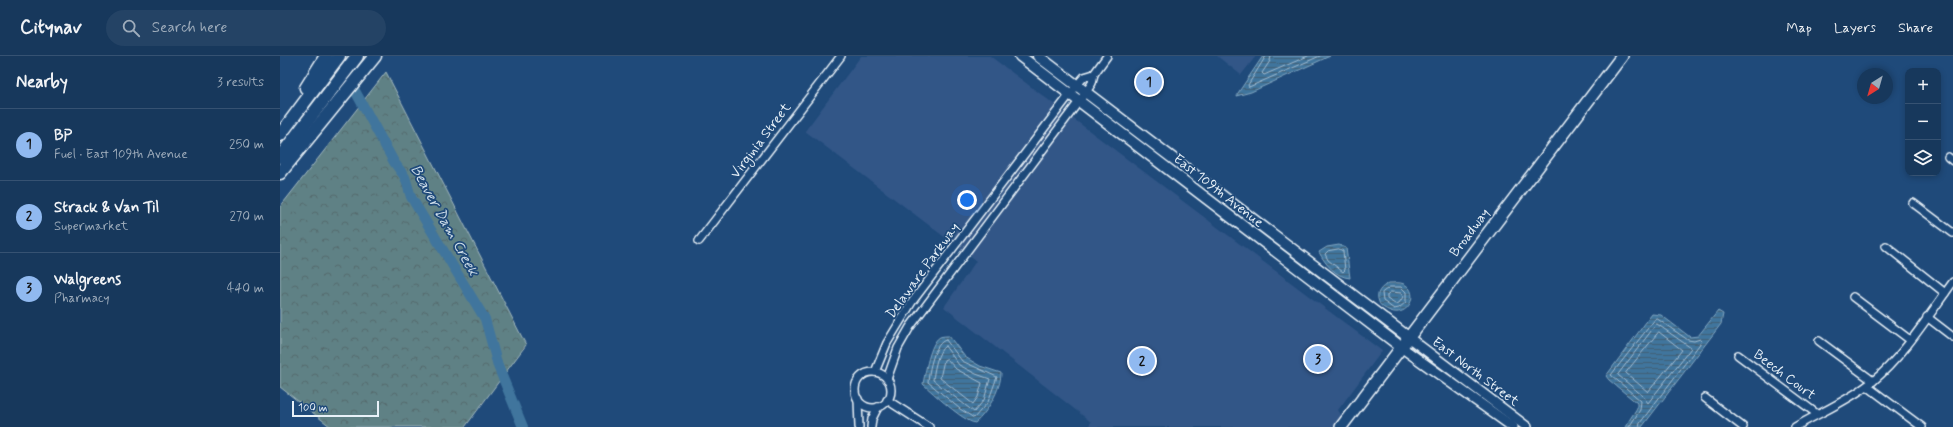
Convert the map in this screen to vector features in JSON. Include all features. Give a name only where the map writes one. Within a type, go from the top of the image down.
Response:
[{"type":"highway","points":[[280,130],[327,61],[339,56]]},
{"type":"highway","points":[[280,173],[375,56]]},
{"type":"highway","points":[[280,157],[355,59]]},
{"type":"highway","points":[[280,135],[327,61]]},
{"type":"main road","name":"East 109th Avenue","points":[[1020,56],[1083,96],[1408,337]]},
{"type":"main road","name":"East 109th Avenue","points":[[1038,56],[1074,90]]},
{"type":"main road","name":"Broadway","points":[[1341,427],[1622,56]]},
{"type":"main road","name":"East 109th Avenue","points":[[1083,96],[1296,269],[1401,347]]},
{"type":"street","name":"Virginia Street","points":[[699,240],[841,56]]},
{"type":"street","points":[[1094,74],[1108,56]]},
{"type":"street","name":"Delaware Parkway","points":[[875,372],[887,343],[912,302],[1074,90],[1084,78],[1094,74]]},
{"type":"street","name":"Delaware Parkway","points":[[887,379],[898,348],[910,327],[1083,96],[1092,83],[1094,74]]},
{"type":"street","points":[[1913,203],[1953,232]]},
{"type":"street","points":[[1886,246],[1945,293]]},
{"type":"street","points":[[1795,427],[1817,414],[1845,401],[1870,384],[1910,340],[1953,282]]},
{"type":"street","points":[[1853,297],[1910,340]]},
{"type":"street","points":[[1927,317],[1953,337]]},
{"type":"street","name":"East North Street","points":[[1408,337],[1527,427]]},
{"type":"street","points":[[1819,341],[1922,427]]},
{"type":"street","name":"East North Street","points":[[1401,347],[1513,427]]},
{"type":"street","name":"Beech Court","points":[[1738,355],[1817,414]]},
{"type":"street","points":[[859,427],[858,399],[855,388],[860,378],[870,372],[875,372],[887,379],[891,389],[887,400],[878,407],[870,427]]},
{"type":"street","points":[[1705,398],[1743,427]]},
{"type":"street","points":[[858,399],[867,406],[878,407]]},
{"type":"street","points":[[887,400],[929,427]]},
{"type":"shaded area","points":[[861,56],[990,56],[1382,351],[1338,410],[1349,427],[1088,427],[1091,422],[944,307],[976,261],[805,131]]},
{"type":"shaded area","points":[[1217,56],[1256,56],[1241,75]]},
{"type":"green space","points":[[386,72],[526,345],[465,427],[331,427],[280,387],[280,207]]},
{"type":"water","points":[[1263,56],[1330,56],[1251,92],[1236,96]]},
{"type":"water","points":[[1339,245],[1346,248],[1350,278],[1340,275],[1332,269],[1324,261],[1319,252],[1327,247]]},
{"type":"water","points":[[1389,283],[1404,284],[1409,288],[1412,298],[1410,304],[1401,311],[1395,312],[1382,307],[1378,299],[1378,293],[1381,288]]},
{"type":"water","points":[[1718,311],[1723,314],[1721,324],[1642,427],[1625,427],[1637,408],[1637,403],[1606,376],[1652,314],[1661,315],[1690,337],[1698,336]]},
{"type":"water","points":[[949,336],[965,357],[980,366],[1001,373],[999,386],[996,393],[980,419],[975,423],[956,412],[923,384],[928,359],[933,345],[940,337]]},
{"type":"waterway","name":"Beaver Dam Creek","points":[[336,56],[394,162],[405,177],[411,197],[485,319],[498,366],[523,427]]},
{"type":"place","name":"BP","points":[[1149,82]]},
{"type":"place","name":"Walgreens","points":[[1318,359]]},
{"type":"place","name":"Strack & Van Til","points":[[1142,361]]}]
